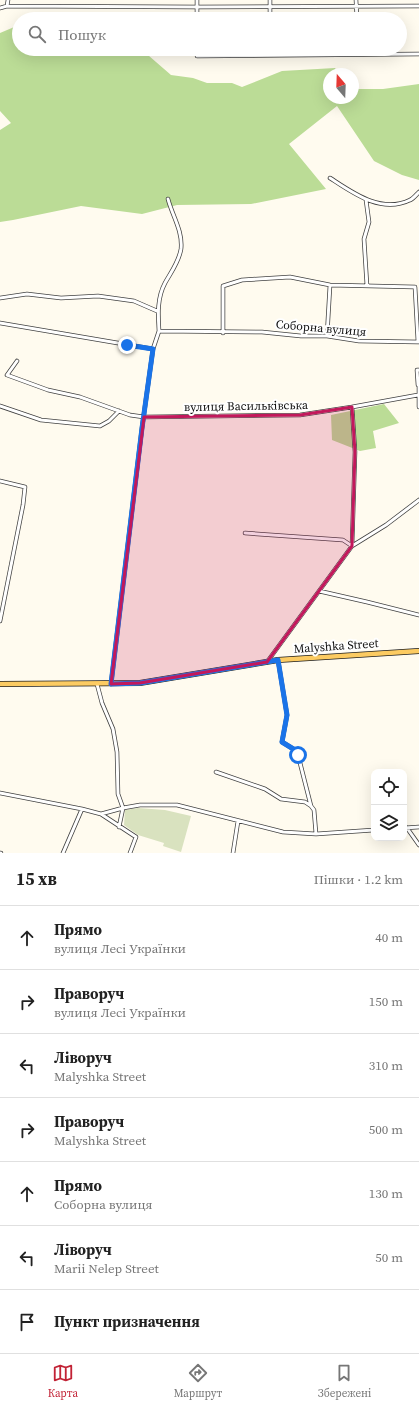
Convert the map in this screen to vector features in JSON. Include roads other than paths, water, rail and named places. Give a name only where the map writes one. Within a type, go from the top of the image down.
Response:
[{"type":"main road","name":"Malyshka Street","points":[[0,684],[140,683],[278,660],[419,651]]},
{"type":"street","points":[[7,6],[8,0]]},
{"type":"street","points":[[197,0],[197,12]]},
{"type":"street","points":[[270,0],[270,12]]},
{"type":"street","points":[[356,0],[357,12]]},
{"type":"street","points":[[0,8],[7,6],[419,6]]},
{"type":"street","points":[[407,54],[419,54]]},
{"type":"street","points":[[330,178],[366,200],[380,204],[394,204],[410,200],[419,192]]},
{"type":"street","points":[[111,684],[142,428],[153,349],[159,331],[158,311],[160,295],[174,268],[181,250],[181,237],[168,199]]},
{"type":"street","points":[[366,200],[368,222],[364,239],[367,286]]},
{"type":"street","name":"Соборна вулиця","points":[[159,331],[223,332],[262,332],[301,336],[326,336],[359,341],[419,342],[415,287],[330,285],[290,277],[242,280],[223,286],[223,332]]},
{"type":"street","points":[[326,336],[330,285]]},
{"type":"street","points":[[0,298],[27,294],[61,298],[98,296],[134,301],[158,311]]},
{"type":"street","points":[[0,323],[153,349]]},
{"type":"street","name":"вулиця Васильківська","points":[[17,361],[7,375],[48,390],[80,397],[130,415],[144,417],[300,415],[352,408],[418,395]]},
{"type":"street","points":[[419,370],[417,370],[419,407]]},
{"type":"street","points":[[0,406],[41,420],[100,426],[109,421],[119,411]]},
{"type":"street","points":[[352,408],[355,452],[352,546]]},
{"type":"street","points":[[0,481],[25,487],[0,621]]},
{"type":"street","points":[[267,662],[352,546],[386,526],[419,500]]},
{"type":"street","points":[[245,533],[343,540],[352,546]]},
{"type":"street","points":[[319,591],[419,615]]},
{"type":"street","points":[[278,660],[287,715],[282,742],[295,750],[298,755],[311,806],[314,810],[316,834]]},
{"type":"street","points":[[97,684],[102,703],[113,729],[117,752],[118,794],[123,808],[119,827]]},
{"type":"street","points":[[216,772],[266,789],[282,799],[305,802],[311,806]]},
{"type":"street","points":[[0,793],[101,814],[136,837],[130,853]]},
{"type":"street","points":[[101,814],[140,805],[177,805],[283,832],[316,834],[371,830]]},
{"type":"street","points":[[63,853],[82,809]]},
{"type":"street","points":[[233,853],[238,820]]},
{"type":"street","points":[[407,828],[419,827]]},
{"type":"street","points":[[407,830],[419,845]]}]
